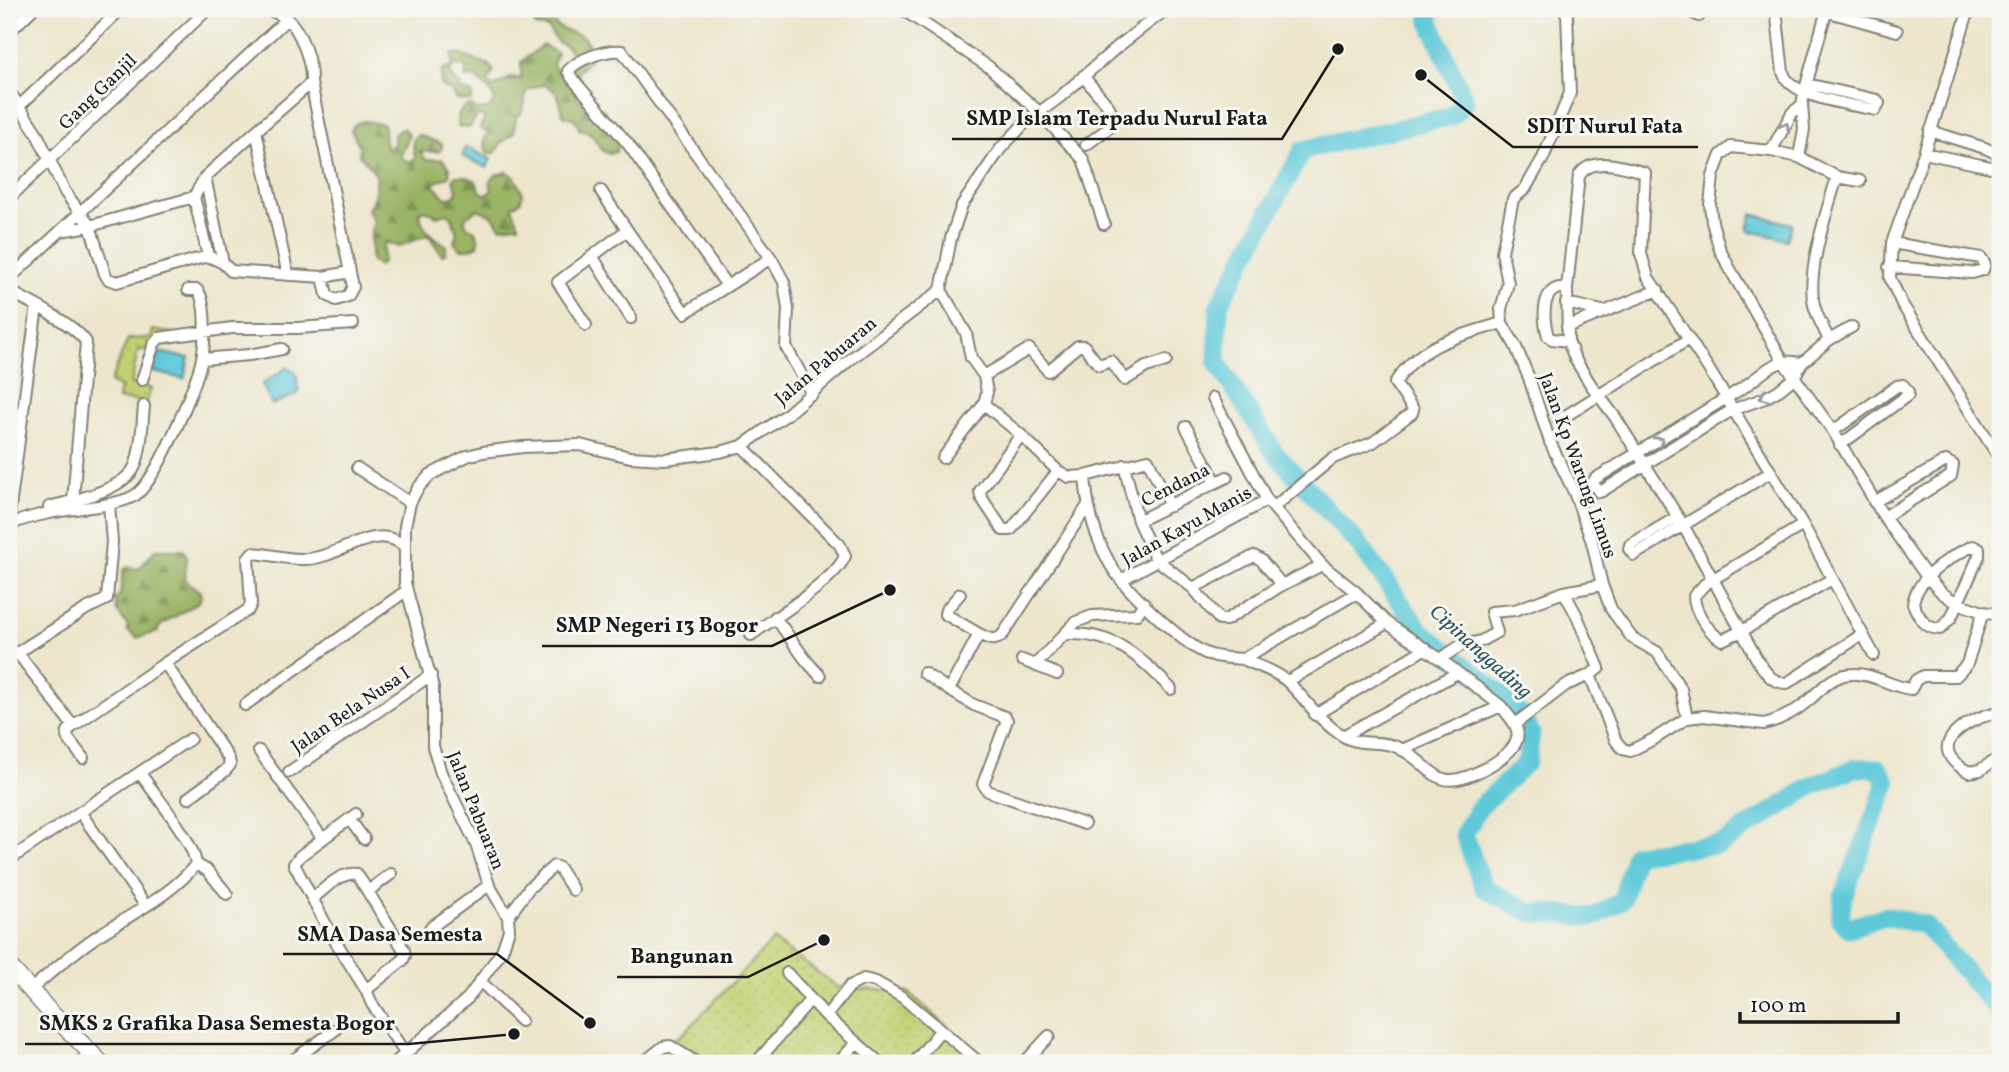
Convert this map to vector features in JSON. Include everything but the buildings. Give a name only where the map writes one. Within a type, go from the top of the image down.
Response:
[{"type":"main road","points":[[9,966],[90,1060]]},
{"type":"street","points":[[9,32],[33,9]]},
{"type":"street","points":[[9,116],[121,9]]},
{"type":"street","name":"Gang Ganjil","points":[[9,198],[208,9]]},
{"type":"street","points":[[266,9],[287,19],[306,52],[312,69],[311,83],[353,287],[348,296],[340,300],[327,295],[323,277]]},
{"type":"street","points":[[902,9],[989,67],[1039,112],[1083,159],[1104,224]]},
{"type":"street","points":[[1183,9],[1164,12],[1039,112],[1001,148],[962,205],[951,238],[941,290],[966,333],[971,358],[984,376],[986,398],[1021,435],[1072,475],[1088,505],[1107,558],[1121,580],[1180,635],[1206,653],[1243,659],[1288,681],[1315,715],[1343,736],[1360,744],[1391,745],[1445,780],[1455,781],[1486,768],[1510,751],[1517,741],[1520,719],[1566,685],[1590,675],[1599,668],[1564,592]]},
{"type":"street","points":[[1502,323],[1501,309],[1508,283],[1502,251],[1513,200],[1525,189],[1543,158],[1570,93],[1567,14],[1563,9]]},
{"type":"street","points":[[1692,9],[1693,13],[1699,16],[1704,9]]},
{"type":"street","points":[[1776,9],[1785,79],[1791,86],[1805,88],[1877,100],[1879,103],[1875,110],[1805,88]]},
{"type":"street","points":[[1798,157],[1804,129],[1802,105],[1824,9],[1897,31]]},
{"type":"street","points":[[1969,9],[1924,153],[1892,243],[1889,267],[1894,288],[1909,316],[2000,459]]},
{"type":"street","points":[[9,279],[287,19]]},
{"type":"street","points":[[727,286],[628,144],[572,78],[568,71],[573,65],[612,50],[622,51],[771,258],[784,282],[788,309],[786,347],[812,394]]},
{"type":"street","points":[[1083,76],[1114,117],[1111,126],[1086,145]]},
{"type":"street","points":[[208,256],[194,197],[205,177],[311,83]]},
{"type":"street","points":[[9,91],[43,143],[65,192],[90,226],[104,274],[113,281],[208,256],[223,263],[231,271],[323,277],[350,272]]},
{"type":"street","points":[[1771,151],[1792,113],[1802,105]]},
{"type":"street","points":[[256,131],[288,275]]},
{"type":"street","points":[[1930,131],[1975,144],[2000,155]]},
{"type":"street","points":[[1970,163],[1975,144]]},
{"type":"street","points":[[1860,181],[1837,177],[1798,157],[1735,146],[1723,152],[1713,176],[1710,205],[1720,250],[1783,361],[1833,431],[1874,502],[1927,577],[1942,593],[1957,603],[2000,615]]},
{"type":"street","points":[[1924,153],[2000,169]]},
{"type":"street","points":[[1863,634],[1787,684],[1778,683],[1769,676],[1680,522],[1575,359],[1568,341],[1566,303],[1580,176],[1587,166],[1598,163],[1646,173],[1641,254],[1648,277],[1803,525],[1832,579],[1863,634],[1874,655]]},
{"type":"street","points":[[205,177],[223,263]]},
{"type":"street","points":[[1829,340],[1815,311],[1812,288],[1822,229],[1837,177]]},
{"type":"street","points":[[601,191],[685,313],[771,258]]},
{"type":"street","points":[[60,231],[90,226],[194,197]]},
{"type":"street","points":[[586,325],[558,282],[627,230]]},
{"type":"street","points":[[1889,267],[1972,273],[1985,267],[1981,258],[1892,243]]},
{"type":"street","points":[[1936,271],[1940,251]]},
{"type":"street","points":[[592,256],[631,318]]},
{"type":"street","points":[[1567,288],[1560,287],[1552,291],[1544,308],[1548,336],[1568,341]]},
{"type":"street","points":[[9,525],[52,513],[109,504],[133,497],[142,491],[191,393],[202,359],[204,312],[201,295],[197,290],[188,290]]},
{"type":"street","name":"Jalan Pabuaran","points":[[508,917],[489,885],[476,844],[436,762],[433,747],[434,694],[431,676],[405,591],[405,526],[410,503],[418,488],[430,475],[483,452],[523,447],[580,445],[630,457],[664,459],[720,452],[742,446],[786,415],[852,358],[941,290]]},
{"type":"street","points":[[1567,327],[1658,290]]},
{"type":"street","points":[[9,291],[80,334],[86,342],[73,501]]},
{"type":"street","points":[[1566,303],[1602,311]]},
{"type":"street","points":[[37,306],[9,516],[73,501],[114,486],[130,474],[138,452],[144,406]]},
{"type":"street","name":"Jalan Kayu Manis","points":[[1121,580],[1156,559],[1270,503],[1299,486],[1333,458],[1372,443],[1412,413],[1413,409],[1395,383],[1423,352],[1440,343],[1502,323]]},
{"type":"street","name":"Jalan Kp Warung Limus","points":[[1446,655],[1497,632],[1491,612],[1515,610],[1564,592],[1602,585],[1592,542],[1574,492],[1550,442],[1538,400],[1524,367],[1502,323]]},
{"type":"street","points":[[142,380],[154,344],[159,338],[232,328],[298,328],[353,324]]},
{"type":"street","points":[[1802,363],[1783,361],[1593,482],[1600,492],[1731,410],[1765,398],[1794,378],[1802,363],[1829,340],[1852,327]]},
{"type":"street","points":[[1559,420],[1689,339]]},
{"type":"street","points":[[984,376],[1028,349],[1048,371],[1082,345],[1099,365],[1111,362],[1125,380],[1146,367],[1166,361]]},
{"type":"street","points":[[202,359],[282,349]]},
{"type":"street","points":[[1833,431],[1897,386],[1903,385],[1907,390],[1908,395],[1840,446]]},
{"type":"street","points":[[943,458],[986,398]]},
{"type":"street","points":[[1213,398],[1270,503],[1322,565],[1357,593],[1387,623],[1426,648],[1446,655],[1457,673],[1520,719]]},
{"type":"street","name":"Cendana","points":[[1138,522],[1222,480],[1186,428]]},
{"type":"street","points":[[1021,435],[980,491],[981,497],[1003,530],[1009,531],[1072,475],[1148,460],[1170,506]]},
{"type":"street","points":[[742,446],[840,545],[845,556],[831,575],[751,635]]},
{"type":"street","points":[[1874,502],[1946,461],[1953,466],[1951,476],[1884,517]]},
{"type":"street","points":[[1124,465],[1138,522],[1156,559],[1193,588],[1218,618],[1224,621],[1282,584],[1322,565]]},
{"type":"street","points":[[357,468],[410,503]]},
{"type":"street","points":[[1680,522],[1771,472]]},
{"type":"street","points":[[73,726],[13,655],[86,609],[107,599],[112,542],[109,504]]},
{"type":"street","points":[[960,594],[945,614],[993,640],[1001,637],[1088,505]]},
{"type":"street","points":[[1803,525],[1698,590],[1694,596],[1694,605],[1715,636],[1722,640],[1832,579]]},
{"type":"street","points":[[83,758],[67,737],[73,726],[248,610],[251,604],[248,558],[252,553],[310,559],[332,554],[355,543],[384,538],[393,538],[405,547]]},
{"type":"street","points":[[1966,549],[1979,549],[1977,562],[1951,618],[1940,629],[1932,629],[1927,625],[1913,604],[1919,584],[1927,577],[1966,549]]},
{"type":"street","points":[[1193,588],[1254,556],[1261,559],[1282,584]]},
{"type":"street","points":[[1602,585],[1611,609],[1623,629],[1635,640],[1657,652],[1681,689],[1687,718]]},
{"type":"street","points":[[245,705],[405,591]]},
{"type":"street","points":[[1243,659],[1357,593]]},
{"type":"street","points":[[1035,665],[1076,622],[1093,617],[1136,614],[1144,603]]},
{"type":"street","points":[[1590,675],[1616,741],[1623,749],[1630,751],[1687,718],[1704,716],[1764,724],[1773,722],[1806,703],[1832,680],[1850,674],[1859,674],[1911,689],[1916,680],[1923,676],[1956,676],[1967,664],[1983,612]]},
{"type":"street","points":[[775,617],[820,676]]},
{"type":"street","points":[[1288,681],[1387,623]]},
{"type":"street","points":[[949,690],[979,634]]},
{"type":"street","points":[[1065,634],[1097,636],[1124,647],[1146,663],[1171,689]]},
{"type":"street","points":[[1315,715],[1426,648]]},
{"type":"street","points":[[1022,660],[1057,674]]},
{"type":"street","points":[[165,663],[229,759],[230,765],[225,771],[188,798]]},
{"type":"street","points":[[924,673],[974,705],[1007,720],[984,784],[988,791],[1084,824]]},
{"type":"street","points":[[1343,736],[1457,673]]},
{"type":"street","name":"Jalan Bela Nusa I","points":[[289,772],[431,676]]},
{"type":"street","points":[[1402,750],[1501,706]]},
{"type":"street","points":[[2000,712],[1988,714],[1960,729],[1950,736],[1947,743],[1949,754],[1969,772],[1980,770],[2000,757]]},
{"type":"street","points":[[9,860],[190,739]]},
{"type":"street","points":[[259,751],[323,839]]},
{"type":"street","points":[[30,990],[90,941],[189,873],[196,864],[188,842],[140,773]]},
{"type":"street","points":[[80,811],[145,905]]},
{"type":"street","points":[[364,839],[353,817],[300,856],[294,864],[382,1022],[405,1053]]},
{"type":"street","points":[[196,864],[208,871],[226,894]]},
{"type":"street","points":[[395,1063],[452,1013],[480,981],[502,951],[509,930],[508,917],[529,888],[554,866],[573,890]]},
{"type":"street","points":[[313,898],[344,876],[357,874],[405,955],[366,990]]},
{"type":"street","points":[[368,891],[391,874]]},
{"type":"street","points":[[430,928],[489,885]]},
{"type":"street","points":[[787,974],[826,1016],[880,1063]]},
{"type":"street","points":[[826,1016],[850,986],[864,979],[876,982],[902,997],[980,1063]]},
{"type":"street","points":[[480,981],[521,1021]]},
{"type":"street","points":[[756,1063],[810,1000]]},
{"type":"street","points":[[289,1063],[335,1030]]},
{"type":"street","points":[[914,1063],[940,1031]]},
{"type":"street","points":[[1024,1063],[1049,1036]]},
{"type":"street","points":[[838,1063],[856,1043]]},
{"type":"street","points":[[643,1063],[663,1047],[670,1046],[697,1063]]},
{"type":"green space","points":[[539,15],[549,15],[556,25],[588,42],[590,59],[575,77],[573,88],[586,108],[585,111],[593,113],[602,109],[605,112],[609,134],[618,144],[616,152],[605,152],[592,135],[579,129],[574,119],[564,116],[556,93],[544,86],[534,87],[525,93],[525,103],[520,115],[516,116],[514,133],[502,142],[495,153],[487,153],[484,141],[488,133],[480,128],[485,117],[478,115],[469,128],[458,126],[458,116],[464,108],[470,105],[477,110],[488,109],[494,102],[490,91],[474,77],[465,78],[466,68],[460,65],[452,68],[450,75],[460,85],[460,89],[473,94],[471,101],[457,100],[450,90],[443,88],[442,70],[452,67],[452,55],[457,54],[488,64],[494,71],[488,81],[492,88],[512,77],[521,79],[521,62],[543,45],[557,53],[553,65],[560,75],[569,71],[573,63],[568,47],[557,42],[548,28],[536,26],[531,20]]},
{"type":"green space","points":[[364,121],[383,124],[387,149],[394,144],[394,135],[404,129],[409,135],[401,156],[411,162],[415,159],[415,137],[419,135],[442,144],[439,152],[420,151],[426,160],[442,159],[450,168],[449,176],[434,185],[445,198],[456,193],[453,179],[456,176],[475,180],[480,191],[486,195],[492,190],[490,181],[495,175],[508,172],[515,177],[523,194],[520,202],[512,207],[519,225],[500,227],[492,215],[477,209],[464,221],[469,228],[474,229],[479,240],[478,245],[470,249],[460,249],[454,242],[457,233],[451,216],[447,213],[437,216],[424,210],[420,212],[422,223],[432,236],[446,245],[446,253],[442,255],[429,236],[424,236],[399,247],[385,242],[381,264],[379,266],[371,261],[371,230],[374,222],[368,210],[374,198],[377,177],[359,155],[360,147],[351,130],[355,124]]},
{"type":"green space","points":[[153,330],[172,333],[172,345],[148,343],[147,350],[138,350],[131,384],[151,388],[147,402],[118,399],[120,387],[110,383],[128,339],[151,338]]},
{"type":"green space","points":[[155,550],[183,550],[187,556],[185,579],[200,592],[201,598],[160,626],[157,632],[137,638],[127,630],[128,626],[117,611],[115,599],[120,595],[123,570],[128,567],[139,569]]},
{"type":"green space","points":[[773,940],[838,987],[908,992],[989,1063],[631,1063],[682,1035]]},
{"type":"water","points":[[466,147],[491,159],[487,168],[462,156]]},
{"type":"water","points":[[1752,214],[1792,224],[1787,240],[1748,230]]},
{"type":"water","points":[[158,352],[189,358],[184,379],[153,372]]},
{"type":"water","points":[[288,367],[296,372],[299,393],[272,405],[262,384]]},
{"type":"waterway","name":"Cipinanggading","points":[[1429,9],[1430,22],[1465,101],[1452,116],[1303,150],[1219,305],[1217,362],[1275,453],[1361,547],[1420,630],[1510,702],[1531,733],[1527,762],[1479,808],[1464,834],[1484,888],[1529,912],[1594,917],[1622,900],[1635,854],[1721,844],[1812,786],[1855,768],[1878,768],[1887,783],[1843,897],[1840,919],[1849,928],[1885,916],[1925,925],[1996,1008],[2000,1017]]},
{"type":"place","name":"SMP Islam Terpadu Nurul Fata","points":[[1338,49]]},
{"type":"place","name":"SDIT Nurul Fata","points":[[1421,75]]},
{"type":"place","name":"SMP Negeri 13 Bogor","points":[[890,590]]},
{"type":"place","name":"Bangunan","points":[[824,940]]},
{"type":"place","name":"SMA Dasa Semesta","points":[[590,1023]]},
{"type":"place","name":"SMKS 2 Grafika Dasa Semesta Bogor","points":[[514,1034]]}]
